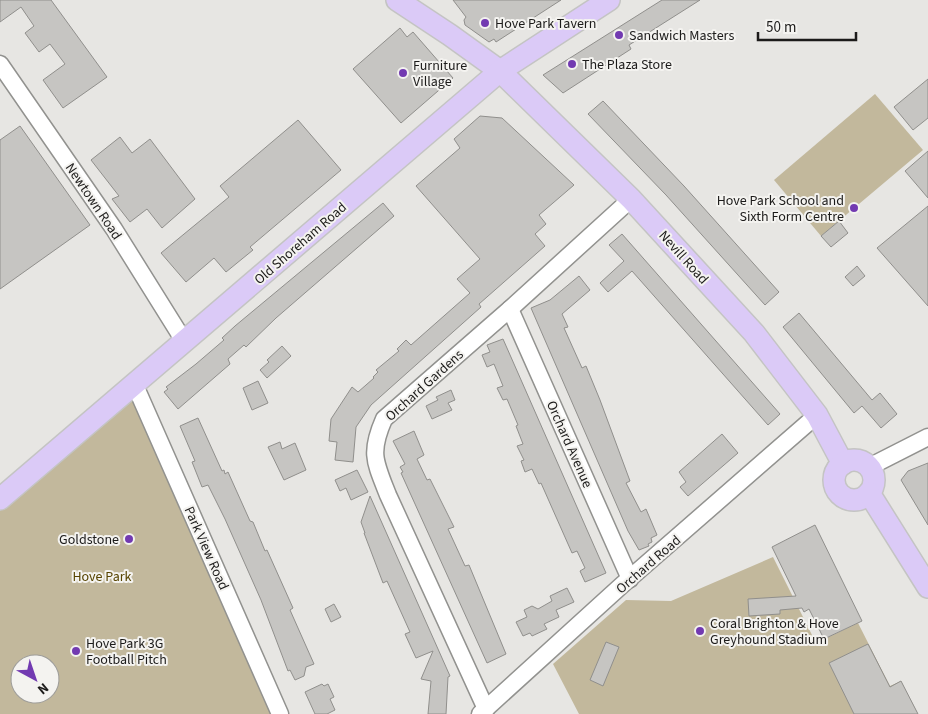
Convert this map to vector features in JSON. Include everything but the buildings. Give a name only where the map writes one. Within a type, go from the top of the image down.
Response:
[{"type":"main road","name":"Nevill Road","points":[[397,0],[500,71],[631,199],[754,333],[817,416],[843,464]]},
{"type":"main road","name":"Old Shoreham Road","points":[[0,499],[500,71],[609,0]]},
{"type":"main road","points":[[856,461],[869,467],[874,477],[869,494],[855,500],[840,494],[834,481],[835,474],[843,464],[856,461]]},
{"type":"main road","points":[[869,494],[928,587]]},
{"type":"street","name":"Newtown Road","points":[[0,64],[114,229],[184,341]]},
{"type":"street","name":"Orchard Gardens","points":[[483,711],[388,494],[375,461],[375,439],[384,419],[510,309],[631,199]]},
{"type":"street","name":"Orchard Avenue","points":[[510,309],[630,579]]},
{"type":"street","name":"Park View Road","points":[[134,383],[280,714]]},
{"type":"street","name":"Orchard Road","points":[[483,711],[630,579],[817,416]]},
{"type":"street","points":[[869,467],[928,437]]},
{"type":"green space","points":[[875,94],[923,150],[821,236],[774,180]]},
{"type":"green space","name":"Hove Park","points":[[134,395],[272,714],[0,714],[0,511]]},
{"type":"green space","name":"Coral Brighton & Hove Greyhound Stadium","points":[[773,557],[816,643],[858,623],[890,686],[901,681],[918,714],[579,714],[553,664],[626,600],[671,601]]},
{"type":"place","name":"Hove Park Tavern","points":[[485,23]]},
{"type":"place","name":"Sandwich Masters","points":[[619,35]]},
{"type":"place","name":"The Plaza Store","points":[[572,64]]},
{"type":"place","name":"Furniture Village","points":[[403,73]]},
{"type":"place","name":"Hove Park School and Sixth Form Centre","points":[[854,208]]},
{"type":"place","name":"Goldstone","points":[[129,539]]},
{"type":"place","name":"Coral Brighton & Hove Greyhound Stadium","points":[[700,631]]},
{"type":"place","name":"Hove Park 3G Football Pitch","points":[[76,651]]}]
